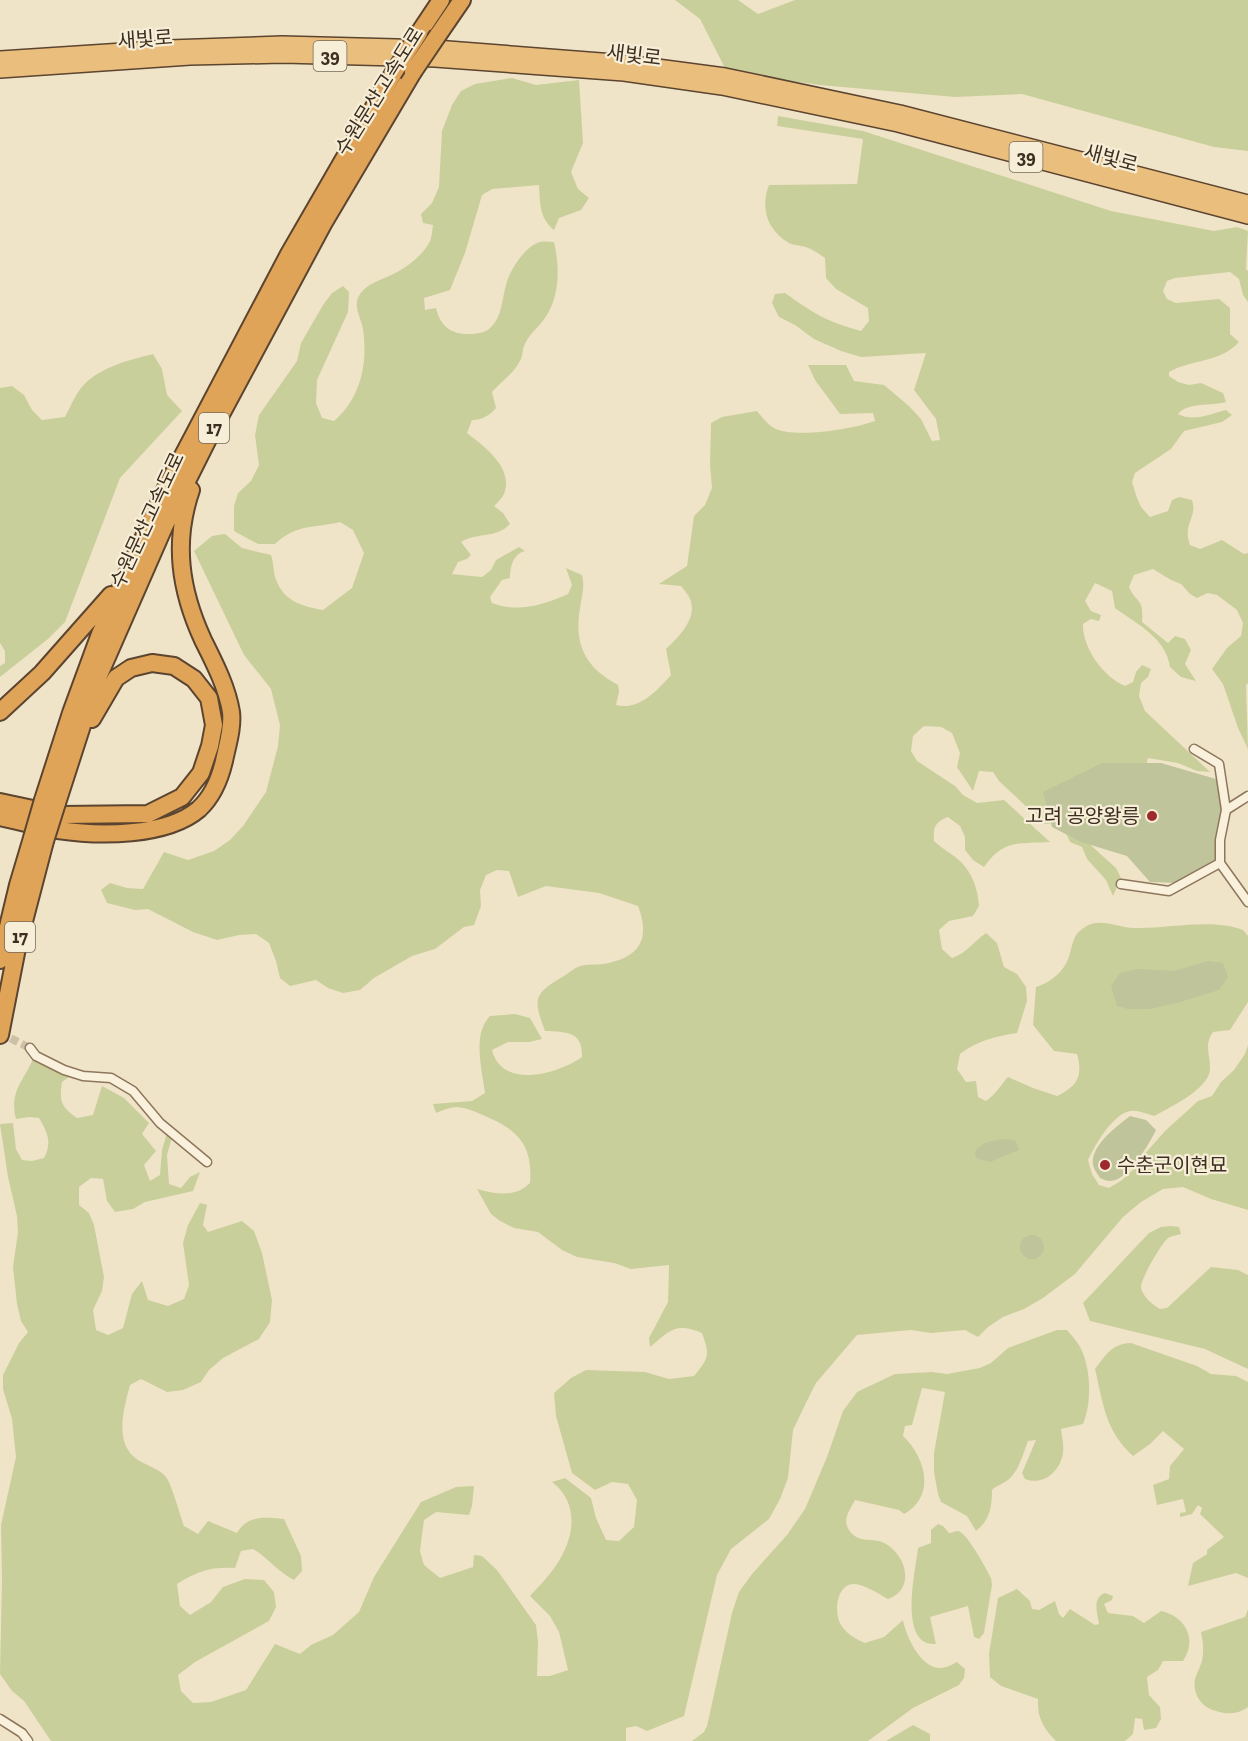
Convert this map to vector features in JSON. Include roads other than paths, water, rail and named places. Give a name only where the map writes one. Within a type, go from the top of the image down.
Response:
[{"type":"highway","name":"수원문산고속도로","points":[[0,960],[18,885],[38,839],[50,801],[71,713],[100,634],[166,488],[332,177],[393,74],[441,0]]},
{"type":"highway","name":"수원문산고속도로","points":[[50,801],[71,758],[96,682],[164,527],[211,433],[323,224],[413,72],[462,0]]},
{"type":"highway","name":"새빛로","points":[[0,59],[211,51],[283,55],[463,56],[555,62],[627,63],[725,76],[1248,216]]},
{"type":"highway","name":"새빛로","points":[[0,70],[192,52]]},
{"type":"highway","name":"새빛로","points":[[787,94],[951,125],[1248,203]]},
{"type":"highway","points":[[0,817],[58,830],[138,832],[171,824],[199,808],[220,779],[230,737],[231,712],[220,677],[198,628],[183,580],[179,548],[186,504],[211,433]]},
{"type":"highway","points":[[0,712],[42,673],[122,584]]},
{"type":"highway","points":[[0,802],[62,815],[148,814],[182,797],[201,773],[214,725],[209,698],[194,679],[174,666],[152,663],[131,668],[116,678],[71,758]]},
{"type":"highway","name":"수원문산고속도로","points":[[0,1035],[38,839]]},
{"type":"street","points":[[1194,749],[1219,764],[1226,810],[1220,840],[1220,863],[1248,902]]},
{"type":"street","points":[[1226,810],[1248,796]]},
{"type":"street","points":[[1120,884],[1169,891],[1220,863]]},
{"type":"street","points":[[30,1048],[36,1056],[63,1070],[83,1076],[111,1078],[133,1091],[160,1123],[207,1162]]},
{"type":"street","points":[[0,1719],[22,1733],[28,1741]]},
{"type":"tunnel","points":[[0,1033],[30,1048]]},
{"type":"place","name":"고려 공양왕릉","points":[[1152,816]]},
{"type":"place","name":"수춘군이현묘","points":[[1105,1165]]}]
